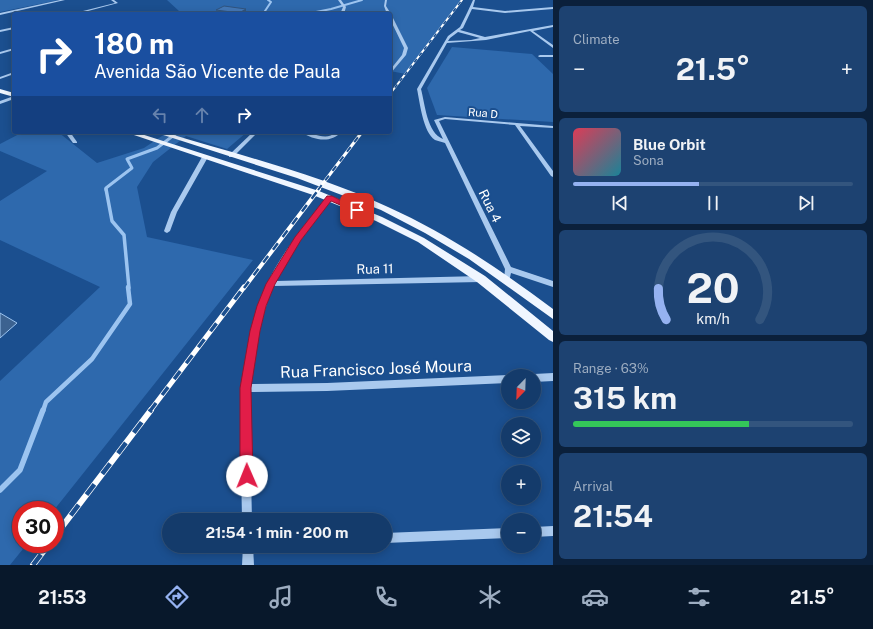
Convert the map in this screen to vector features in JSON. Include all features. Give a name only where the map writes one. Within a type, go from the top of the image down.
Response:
[{"type":"main road","points":[[0,84],[12,87]]},
{"type":"main road","points":[[0,91],[12,95]]},
{"type":"main road","points":[[135,134],[329,198],[421,240],[481,278],[553,337]]},
{"type":"main road","points":[[164,134],[323,184],[385,209],[429,231],[506,280],[553,315]]},
{"type":"street","points":[[0,14],[64,0]]},
{"type":"street","points":[[82,12],[117,3],[112,0]]},
{"type":"street","points":[[386,0],[385,6],[388,12]]},
{"type":"street","points":[[447,142],[435,138],[432,134],[418,89],[448,37],[461,28],[474,0]]},
{"type":"street","points":[[339,1],[345,1]]},
{"type":"street","points":[[339,1],[344,7],[343,12]]},
{"type":"street","points":[[470,8],[505,12],[553,8]]},
{"type":"street","points":[[392,21],[405,45],[404,55],[392,70]]},
{"type":"street","points":[[446,42],[463,42],[486,39],[553,26]]},
{"type":"street","points":[[0,31],[12,28]]},
{"type":"street","points":[[457,30],[486,39]]},
{"type":"street","points":[[530,30],[541,36],[553,47]]},
{"type":"street","points":[[0,53],[12,50]]},
{"type":"street","points":[[540,56],[553,56]]},
{"type":"street","points":[[0,78],[12,75]]},
{"type":"street","points":[[0,103],[12,97]]},
{"type":"street","name":"Rua D","points":[[447,142],[436,122],[437,119],[445,118],[553,127]]},
{"type":"street","points":[[517,125],[553,175]]},
{"type":"street","points":[[69,134],[75,142]]},
{"type":"street","points":[[231,156],[254,134]]},
{"type":"street","points":[[311,134],[332,138],[337,134]]},
{"type":"street","name":"Rua 4","points":[[447,142],[508,269]]},
{"type":"street","points":[[167,231],[174,212],[205,157]]},
{"type":"street","points":[[247,513],[246,388],[255,331],[270,284],[298,239],[329,198]]},
{"type":"street","points":[[506,280],[508,269],[553,284]]},
{"type":"street","name":"Rua 11","points":[[270,284],[481,278]]},
{"type":"street","points":[[541,378],[553,377]]},
{"type":"street","name":"Rua Francisco José Moura","points":[[246,388],[327,387],[501,379]]},
{"type":"street","points":[[541,532],[553,531]]},
{"type":"street","points":[[392,538],[501,533]]},
{"type":"street","points":[[248,553],[248,565]]},
{"type":"shaded area","points":[[0,0],[59,0],[0,12]]},
{"type":"shaded area","points":[[167,0],[462,0],[406,74],[392,71],[392,12],[175,12],[179,11]]},
{"type":"shaded area","points":[[452,47],[532,54],[553,74],[553,122],[437,115],[427,88]]},
{"type":"shaded area","points":[[19,134],[61,134],[97,163],[144,148],[165,134],[245,134],[227,149],[186,136],[153,162],[137,187],[147,237],[253,260],[61,501],[12,501],[12,553],[20,553],[10,565],[0,565],[0,381],[100,287],[0,240],[0,201],[47,171],[0,151],[0,144]]},
{"type":"shaded area","points":[[0,313],[17,323],[0,338]]},
{"type":"building","points":[[224,6],[246,9],[241,12],[216,10]]},
{"type":"waterway","points":[[264,12],[271,2],[268,0]]},
{"type":"waterway","points":[[316,12],[362,0]]},
{"type":"waterway","points":[[106,189],[132,168],[127,159],[157,148],[175,134]]},
{"type":"waterway","points":[[106,189],[112,221],[124,235],[129,288]]},
{"type":"waterway","points":[[43,411],[46,402],[92,359],[130,304],[128,287]]},
{"type":"waterway","points":[[0,490],[20,470],[43,410]]},
{"type":"railway","points":[[392,91],[462,0]]},
{"type":"railway","points":[[318,190],[360,134]]},
{"type":"railway","points":[[244,288],[319,189]]},
{"type":"railway","points":[[150,411],[244,287]]},
{"type":"railway","points":[[64,524],[151,410]]},
{"type":"railway","points":[[33,565],[42,553]]},
{"type":"route","points":[[247,476],[246,388],[255,331],[270,284],[298,239],[329,198],[357,210]]}]
